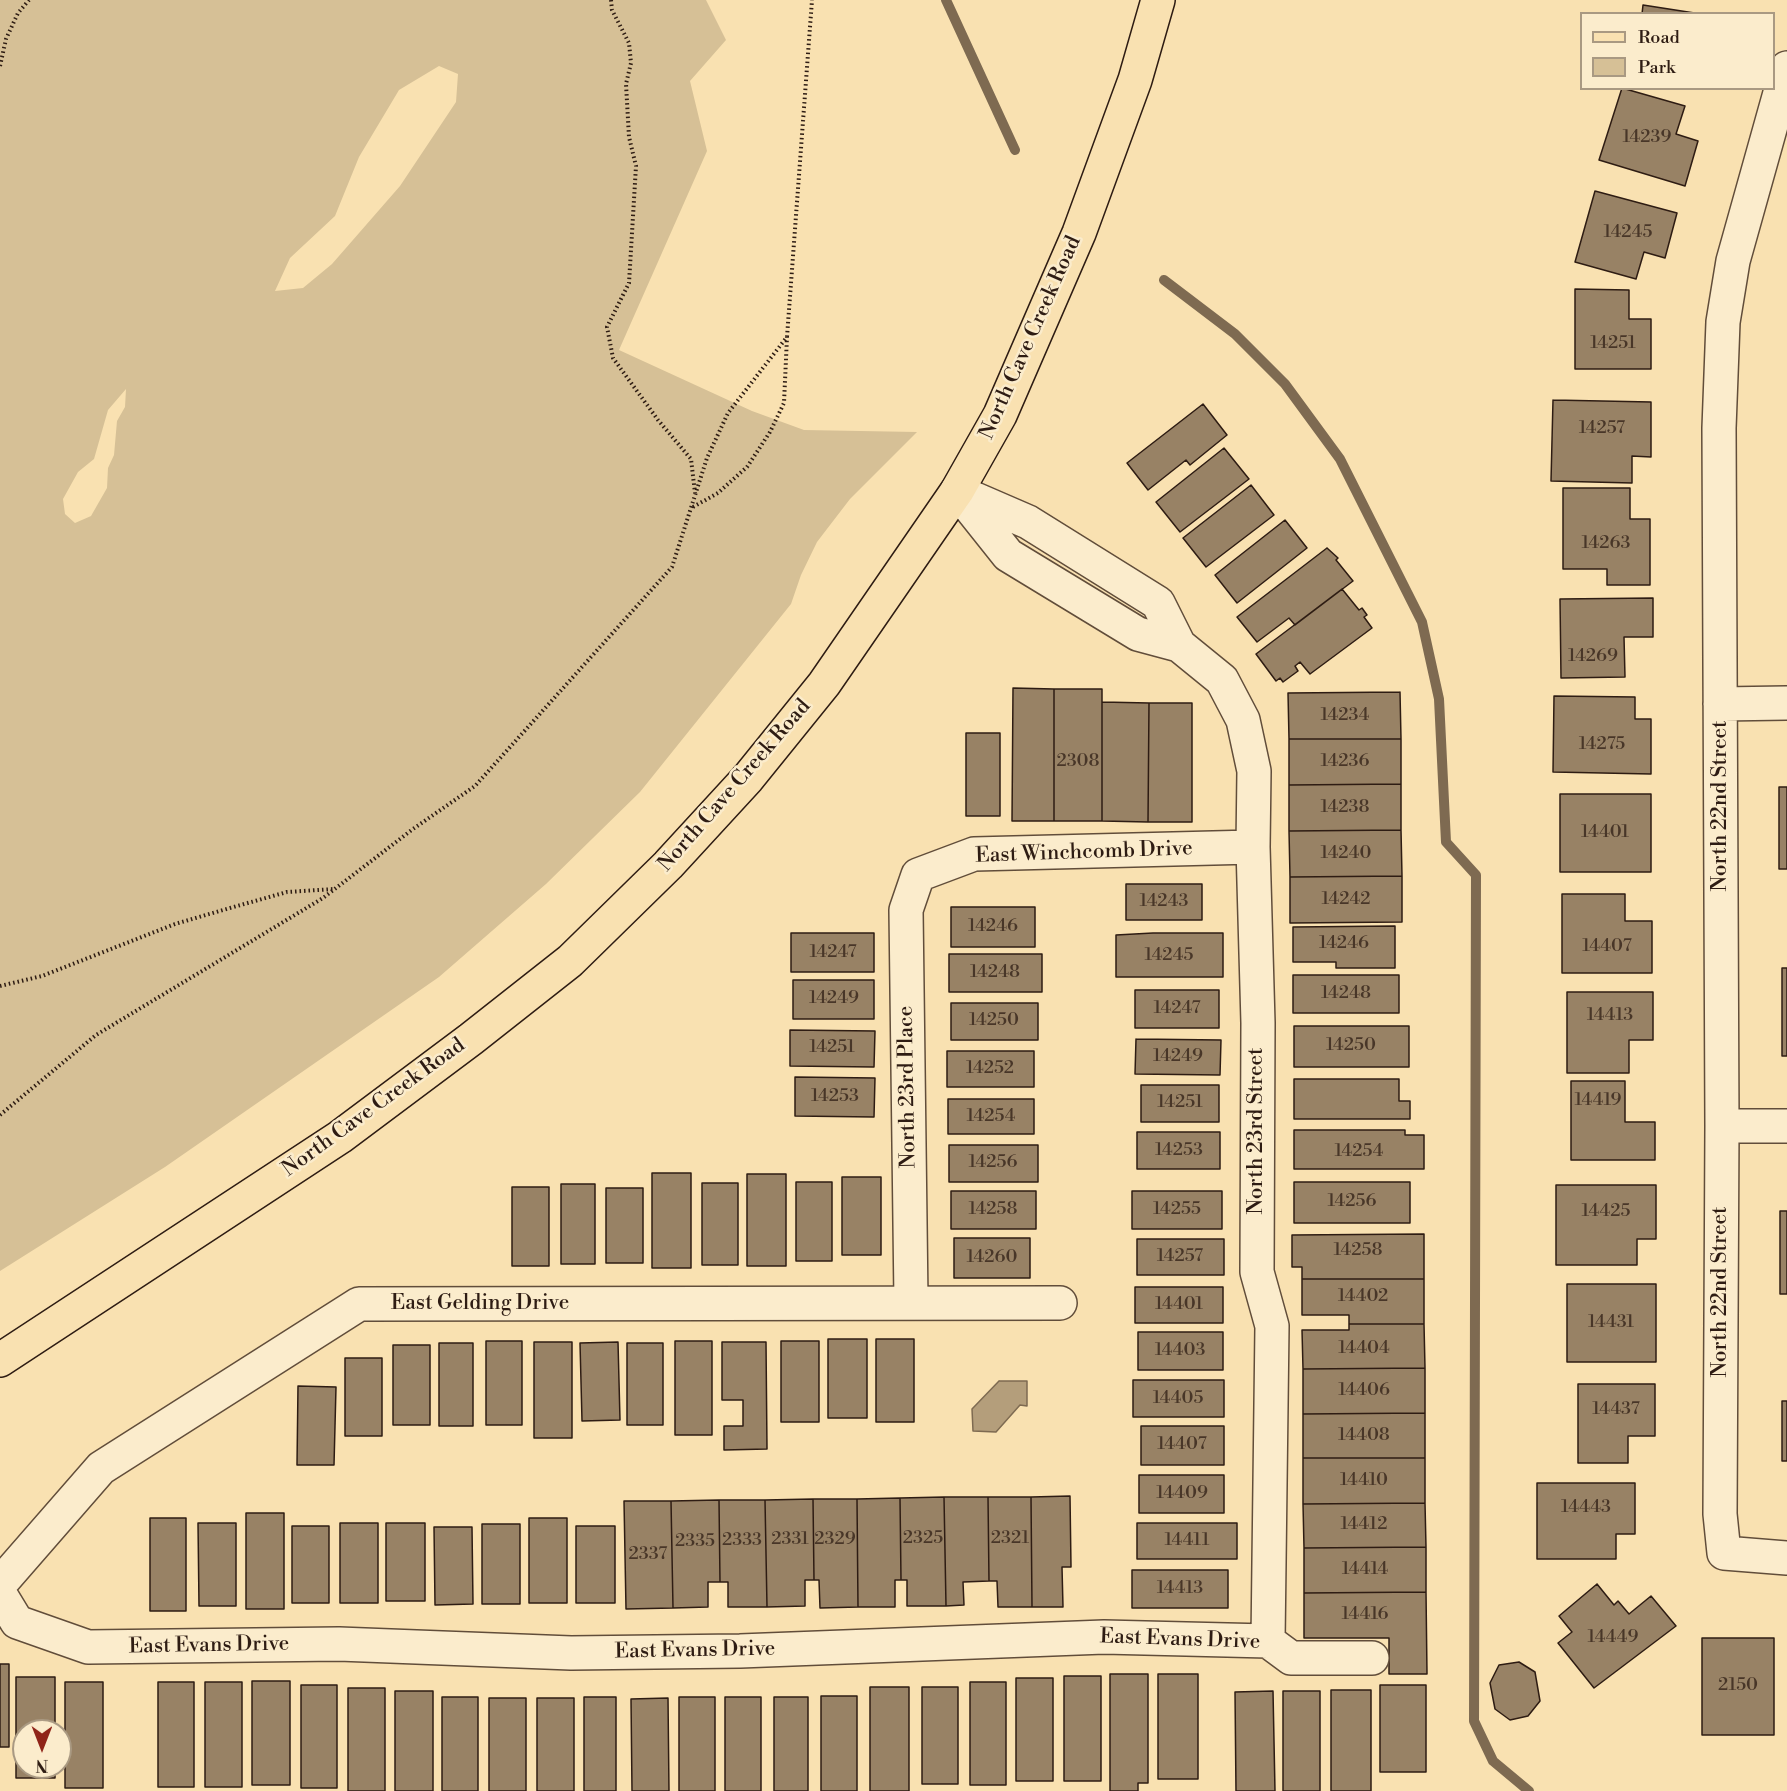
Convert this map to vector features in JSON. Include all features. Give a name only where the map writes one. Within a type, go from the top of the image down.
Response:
[{"type":"main road","name":"North Cave Creek Road","points":[[0,1360],[340,1137],[471,1039],[570,961],[668,865],[748,778],[824,684],[957,491],[1000,415],[1079,233],[1135,80],[1158,0]]},
{"type":"street","name":"North 22nd Street","points":[[1787,68],[1733,261],[1723,322],[1719,428],[1722,1126],[1720,1514],[1724,1553],[1787,1558]]},
{"type":"street","name":"North 23rd Street","points":[[957,491],[1028,522],[1158,603],[1179,645],[1222,680],[1243,720],[1254,771],[1253,847],[1258,1023],[1257,1272],[1272,1326],[1268,1641]]},
{"type":"street","points":[[1720,704],[1787,703]]},
{"type":"street","name":"East Winchcomb Drive","points":[[918,876],[974,854],[1253,847]]},
{"type":"street","name":"North 23rd Place","points":[[911,1301],[906,910],[918,876]]},
{"type":"street","points":[[1722,1126],[1787,1126]]},
{"type":"street","name":"East Gelding Drive","points":[[0,1584],[101,1468],[359,1304],[911,1301],[1060,1303]]},
{"type":"street","name":"East Evans Drive","points":[[0,1594],[8,1622],[88,1647],[339,1644],[571,1653],[740,1652],[1104,1637],[1268,1641],[1291,1658],[1372,1658]]},
{"type":"path","points":[[0,66],[6,39],[18,13],[29,0]]},
{"type":"path","points":[[611,0],[612,10],[628,43],[631,63],[626,84],[628,137],[636,166],[629,283],[608,327],[613,358],[658,420],[691,459],[696,496]]},
{"type":"path","points":[[693,507],[718,493],[747,467],[770,432],[784,403],[812,0]]},
{"type":"path","points":[[0,1115],[96,1035],[336,889],[475,786],[672,567],[707,458],[728,413],[787,337]]},
{"type":"path","points":[[0,986],[42,976],[175,924],[287,891],[336,889]]},
{"type":"green space","points":[[0,0],[706,0],[726,40],[690,81],[707,151],[619,350],[752,411],[804,430],[917,432],[850,499],[817,542],[801,575],[791,604],[640,792],[546,884],[439,977],[165,1167],[0,1271]],"holes":[[[439,66],[458,74],[456,102],[400,186],[332,264],[303,288],[275,291],[290,258],[335,216],[359,157],[399,90]],[[126,389],[125,407],[117,421],[114,455],[108,468],[107,488],[91,516],[75,523],[65,514],[63,499],[78,472],[94,459],[108,410]]]},
{"type":"shaded area","points":[[999,1381],[1027,1381],[1027,1406],[1020,1405],[996,1432],[973,1431],[972,1409]]},
{"type":"building","points":[[1643,5],[1688,12],[1642,12]]},
{"type":"building","points":[[1621,90],[1629,90],[1685,106],[1676,134],[1698,141],[1685,186],[1599,160]]},
{"type":"building","points":[[1595,191],[1677,213],[1665,258],[1644,252],[1636,279],[1575,262]]},
{"type":"building","points":[[1575,289],[1629,290],[1629,319],[1651,319],[1651,369],[1575,369]]},
{"type":"building","points":[[1553,400],[1651,402],[1651,457],[1632,456],[1632,483],[1551,481]]},
{"type":"building","points":[[1203,404],[1227,435],[1190,465],[1186,460],[1148,490],[1127,463]]},
{"type":"building","points":[[1224,448],[1249,479],[1180,532],[1156,502]]},
{"type":"building","points":[[1251,485],[1274,515],[1206,567],[1183,538]]},
{"type":"building","points":[[1563,488],[1630,488],[1630,519],[1650,519],[1650,585],[1607,585],[1607,569],[1563,569]]},
{"type":"building","points":[[1285,520],[1307,548],[1237,603],[1215,575]]},
{"type":"building","points":[[1327,548],[1338,558],[1336,560],[1353,581],[1295,625],[1289,618],[1257,642],[1237,617]]},
{"type":"building","points":[[1342,589],[1359,610],[1362,608],[1367,615],[1364,617],[1372,628],[1310,674],[1300,662],[1295,666],[1298,671],[1283,682],[1280,678],[1276,681],[1256,654]]},
{"type":"building","points":[[1653,598],[1653,637],[1624,637],[1625,677],[1561,678],[1560,599]]},
{"type":"building","points":[[1013,688],[1054,689],[1054,821],[1012,821]]},
{"type":"building","points":[[1054,689],[1102,689],[1102,821],[1054,821]]},
{"type":"building","points":[[1400,692],[1401,739],[1289,739],[1288,693]]},
{"type":"building","points":[[1554,696],[1635,697],[1635,719],[1651,719],[1651,774],[1553,772]]},
{"type":"building","points":[[1102,702],[1149,703],[1148,822],[1102,821]]},
{"type":"building","points":[[1149,703],[1192,703],[1192,822],[1148,822]]},
{"type":"building","points":[[966,733],[1000,733],[1000,816],[966,816]]},
{"type":"building","points":[[1289,739],[1401,739],[1401,784],[1289,785]]},
{"type":"building","points":[[1401,784],[1401,830],[1289,831],[1289,785]]},
{"type":"building","points":[[1779,787],[1787,787],[1787,869],[1779,869]]},
{"type":"building","points":[[1560,794],[1651,794],[1651,872],[1560,872]]},
{"type":"building","points":[[1401,830],[1402,876],[1290,877],[1289,831]]},
{"type":"building","points":[[1402,876],[1402,922],[1290,923],[1290,877]]},
{"type":"building","points":[[1126,884],[1202,884],[1202,920],[1126,920]]},
{"type":"building","points":[[1562,894],[1625,894],[1625,921],[1652,921],[1652,973],[1562,973]]},
{"type":"building","points":[[951,907],[1035,907],[1035,947],[951,947]]},
{"type":"building","points":[[1395,926],[1395,968],[1336,968],[1336,962],[1293,962],[1293,927]]},
{"type":"building","points":[[791,933],[874,933],[874,972],[791,972]]},
{"type":"building","points":[[1223,933],[1223,977],[1116,977],[1116,935]]},
{"type":"building","points":[[949,954],[1042,954],[1042,992],[949,992]]},
{"type":"building","points":[[1782,968],[1787,968],[1787,1056],[1782,1056]]},
{"type":"building","points":[[1293,975],[1399,975],[1399,1013],[1293,1013]]},
{"type":"building","points":[[793,980],[874,980],[874,1019],[793,1019]]},
{"type":"building","points":[[1135,990],[1219,990],[1219,1028],[1135,1028]]},
{"type":"building","points":[[1567,992],[1653,992],[1653,1040],[1629,1040],[1629,1073],[1567,1073]]},
{"type":"building","points":[[951,1003],[1038,1003],[1038,1040],[951,1040]]},
{"type":"building","points":[[1294,1026],[1409,1026],[1409,1067],[1294,1067]]},
{"type":"building","points":[[790,1030],[875,1031],[874,1067],[790,1066]]},
{"type":"building","points":[[1136,1039],[1221,1040],[1220,1075],[1135,1074]]},
{"type":"building","points":[[947,1051],[1034,1051],[1034,1087],[947,1087]]},
{"type":"building","points":[[795,1077],[875,1078],[874,1117],[795,1116]]},
{"type":"building","points":[[1294,1079],[1399,1079],[1399,1101],[1410,1101],[1410,1119],[1294,1119]]},
{"type":"building","points":[[1571,1081],[1625,1081],[1625,1122],[1655,1122],[1655,1160],[1571,1160]]},
{"type":"building","points":[[1141,1085],[1219,1085],[1219,1122],[1141,1122]]},
{"type":"building","points":[[948,1099],[1034,1099],[1034,1134],[948,1134]]},
{"type":"building","points":[[1294,1130],[1405,1130],[1405,1135],[1424,1135],[1424,1169],[1294,1169]]},
{"type":"building","points":[[1137,1132],[1220,1132],[1220,1169],[1137,1169]]},
{"type":"building","points":[[949,1145],[1038,1145],[1038,1182],[949,1182]]},
{"type":"building","points":[[652,1173],[691,1173],[691,1268],[652,1268]]},
{"type":"building","points":[[747,1174],[786,1174],[786,1266],[747,1266]]},
{"type":"building","points":[[842,1177],[881,1177],[881,1255],[842,1255]]},
{"type":"building","points":[[796,1182],[832,1182],[832,1261],[796,1261]]},
{"type":"building","points":[[1294,1182],[1410,1182],[1410,1223],[1294,1223]]},
{"type":"building","points":[[702,1183],[738,1183],[738,1265],[702,1265]]},
{"type":"building","points":[[561,1184],[595,1184],[595,1264],[561,1264]]},
{"type":"building","points":[[1556,1185],[1656,1185],[1656,1239],[1637,1239],[1637,1265],[1556,1265]]},
{"type":"building","points":[[512,1187],[549,1187],[549,1266],[512,1266]]},
{"type":"building","points":[[606,1188],[643,1188],[643,1263],[606,1263]]},
{"type":"building","points":[[951,1191],[1036,1191],[1036,1229],[951,1229]]},
{"type":"building","points":[[1132,1191],[1222,1191],[1222,1229],[1132,1229]]},
{"type":"building","points":[[1780,1211],[1787,1211],[1787,1294],[1780,1294]]},
{"type":"building","points":[[1424,1234],[1424,1279],[1302,1279],[1302,1267],[1292,1267],[1292,1235]]},
{"type":"building","points":[[954,1238],[1030,1238],[1030,1278],[954,1278]]},
{"type":"building","points":[[1137,1239],[1224,1239],[1224,1275],[1137,1275]]},
{"type":"building","points":[[1302,1279],[1424,1279],[1424,1324],[1349,1324],[1349,1315],[1302,1315]]},
{"type":"building","points":[[1567,1284],[1656,1284],[1656,1362],[1567,1362]]},
{"type":"building","points":[[1135,1287],[1223,1287],[1223,1323],[1135,1323]]},
{"type":"building","points":[[1349,1324],[1424,1324],[1425,1368],[1303,1369],[1302,1330],[1349,1330]]},
{"type":"building","points":[[1138,1332],[1223,1332],[1223,1370],[1138,1370]]},
{"type":"building","points":[[828,1339],[867,1339],[867,1418],[828,1418]]},
{"type":"building","points":[[876,1339],[914,1339],[914,1422],[876,1422]]},
{"type":"building","points":[[486,1341],[522,1341],[522,1425],[486,1425]]},
{"type":"building","points":[[675,1341],[712,1341],[712,1435],[675,1435]]},
{"type":"building","points":[[781,1341],[819,1341],[819,1422],[781,1422]]},
{"type":"building","points":[[534,1342],[572,1342],[572,1438],[534,1438]]},
{"type":"building","points":[[618,1342],[620,1420],[582,1421],[580,1343]]},
{"type":"building","points":[[722,1342],[766,1342],[767,1449],[724,1450],[724,1426],[743,1426],[743,1400],[722,1400]]},
{"type":"building","points":[[439,1343],[473,1343],[473,1426],[439,1426]]},
{"type":"building","points":[[627,1343],[663,1343],[663,1425],[627,1425]]},
{"type":"building","points":[[393,1345],[430,1345],[430,1425],[393,1425]]},
{"type":"building","points":[[345,1358],[382,1358],[382,1436],[345,1436]]},
{"type":"building","points":[[1425,1368],[1425,1413],[1303,1414],[1303,1369]]},
{"type":"building","points":[[1133,1380],[1224,1380],[1224,1417],[1133,1417]]},
{"type":"building","points":[[1578,1384],[1655,1384],[1655,1436],[1628,1436],[1628,1463],[1578,1463]]},
{"type":"building","points":[[298,1386],[336,1387],[334,1465],[297,1465]]},
{"type":"building","points":[[1782,1401],[1787,1401],[1787,1461],[1782,1461]]},
{"type":"building","points":[[1425,1413],[1425,1458],[1303,1458],[1303,1414]]},
{"type":"building","points":[[1141,1426],[1224,1426],[1224,1465],[1141,1465]]},
{"type":"building","points":[[1303,1458],[1425,1458],[1425,1503],[1303,1504]]},
{"type":"building","points":[[1139,1475],[1224,1475],[1224,1513],[1139,1513]]},
{"type":"building","points":[[1537,1483],[1635,1483],[1635,1534],[1616,1534],[1616,1559],[1537,1559]]},
{"type":"building","points":[[1070,1496],[1071,1567],[1062,1567],[1063,1607],[1032,1607],[1031,1497]]},
{"type":"building","points":[[944,1497],[946,1606],[907,1606],[907,1580],[901,1580],[900,1498]]},
{"type":"building","points":[[944,1497],[988,1497],[989,1581],[963,1582],[964,1605],[946,1606]]},
{"type":"building","points":[[988,1497],[1031,1497],[1032,1607],[998,1607],[997,1581],[989,1581]]},
{"type":"building","points":[[900,1498],[901,1580],[895,1580],[895,1607],[858,1607],[857,1499]]},
{"type":"building","points":[[813,1499],[857,1499],[858,1607],[820,1608],[819,1580],[814,1580]]},
{"type":"building","points":[[813,1499],[814,1580],[805,1580],[805,1606],[767,1607],[765,1500]]},
{"type":"building","points":[[719,1500],[765,1500],[767,1607],[728,1607],[728,1582],[720,1582]]},
{"type":"building","points":[[719,1500],[720,1582],[708,1582],[708,1607],[673,1608],[671,1501]]},
{"type":"building","points":[[624,1501],[671,1501],[673,1608],[626,1609]]},
{"type":"building","points":[[1425,1503],[1426,1547],[1304,1548],[1303,1504]]},
{"type":"building","points":[[246,1513],[284,1513],[284,1609],[246,1609]]},
{"type":"building","points":[[150,1518],[186,1518],[186,1611],[150,1611]]},
{"type":"building","points":[[529,1518],[567,1518],[567,1603],[529,1603]]},
{"type":"building","points":[[198,1523],[236,1523],[236,1606],[199,1606]]},
{"type":"building","points":[[340,1523],[378,1523],[378,1603],[340,1603]]},
{"type":"building","points":[[386,1523],[425,1523],[425,1601],[386,1601]]},
{"type":"building","points":[[1137,1523],[1237,1523],[1237,1559],[1137,1559]]},
{"type":"building","points":[[482,1524],[520,1524],[520,1604],[482,1604]]},
{"type":"building","points":[[292,1526],[329,1526],[329,1603],[292,1603]]},
{"type":"building","points":[[576,1526],[615,1526],[615,1603],[576,1603]]},
{"type":"building","points":[[434,1527],[472,1527],[473,1604],[435,1605]]},
{"type":"building","points":[[1426,1547],[1426,1592],[1304,1593],[1304,1548]]},
{"type":"building","points":[[1132,1570],[1228,1570],[1228,1608],[1132,1608]]},
{"type":"building","points":[[1597,1584],[1614,1605],[1618,1601],[1629,1614],[1651,1596],[1676,1626],[1594,1688],[1558,1643],[1572,1632],[1559,1616]]},
{"type":"building","points":[[1426,1592],[1427,1674],[1389,1674],[1389,1638],[1304,1638],[1304,1593]]},
{"type":"building","points":[[1702,1638],[1774,1638],[1774,1735],[1702,1735]]},
{"type":"building","points":[[1519,1662],[1535,1672],[1540,1701],[1528,1716],[1510,1720],[1495,1709],[1490,1683],[1499,1665]]},
{"type":"building","points":[[0,1664],[9,1664],[9,1747],[0,1747]]},
{"type":"building","points":[[1110,1674],[1148,1674],[1148,1783],[1138,1783],[1138,1791],[1110,1791]]},
{"type":"building","points":[[1158,1674],[1198,1674],[1198,1779],[1158,1779]]},
{"type":"building","points":[[1064,1676],[1101,1676],[1101,1781],[1064,1781]]},
{"type":"building","points":[[16,1677],[55,1677],[55,1719],[16,1719]]},
{"type":"building","points":[[1016,1678],[1053,1678],[1053,1781],[1016,1781]]},
{"type":"building","points":[[252,1681],[290,1681],[290,1785],[252,1785]]},
{"type":"building","points":[[65,1682],[103,1682],[103,1788],[65,1788],[65,1779],[72,1779],[72,1719],[65,1719]]},
{"type":"building","points":[[158,1682],[194,1682],[194,1787],[158,1787]]},
{"type":"building","points":[[205,1682],[242,1682],[242,1787],[205,1787]]},
{"type":"building","points":[[970,1682],[1006,1682],[1006,1785],[970,1785]]},
{"type":"building","points":[[301,1685],[337,1685],[337,1788],[301,1788]]},
{"type":"building","points":[[1380,1685],[1426,1685],[1426,1772],[1380,1772]]},
{"type":"building","points":[[870,1687],[909,1687],[909,1791],[870,1791]]},
{"type":"building","points":[[922,1687],[958,1687],[958,1784],[922,1784]]},
{"type":"building","points":[[348,1688],[385,1688],[385,1791],[348,1791]]},
{"type":"building","points":[[1331,1690],[1371,1690],[1371,1791],[1331,1791]]},
{"type":"building","points":[[395,1691],[433,1691],[433,1791],[395,1791]]},
{"type":"building","points":[[1273,1691],[1275,1791],[1236,1791],[1235,1692]]},
{"type":"building","points":[[1283,1691],[1320,1691],[1320,1791],[1283,1791]]},
{"type":"building","points":[[821,1696],[857,1696],[857,1791],[821,1791]]},
{"type":"building","points":[[442,1697],[478,1697],[478,1791],[442,1791]]},
{"type":"building","points":[[584,1697],[616,1697],[616,1791],[584,1791]]},
{"type":"building","points":[[679,1697],[715,1697],[715,1791],[679,1791]]},
{"type":"building","points":[[725,1697],[761,1697],[761,1791],[725,1791]]},
{"type":"building","points":[[774,1697],[808,1697],[808,1791],[774,1791]]},
{"type":"building","points":[[489,1698],[526,1698],[526,1791],[489,1791]]},
{"type":"building","points":[[537,1698],[574,1698],[574,1791],[537,1791]]},
{"type":"building","points":[[668,1698],[669,1791],[632,1791],[631,1699]]},
{"type":"waterway","points":[[946,0],[1015,150]]},
{"type":"waterway","points":[[1164,280],[1235,334],[1285,384],[1340,459],[1422,622],[1439,699],[1446,842],[1476,875],[1474,1721],[1493,1761],[1529,1791]]}]
